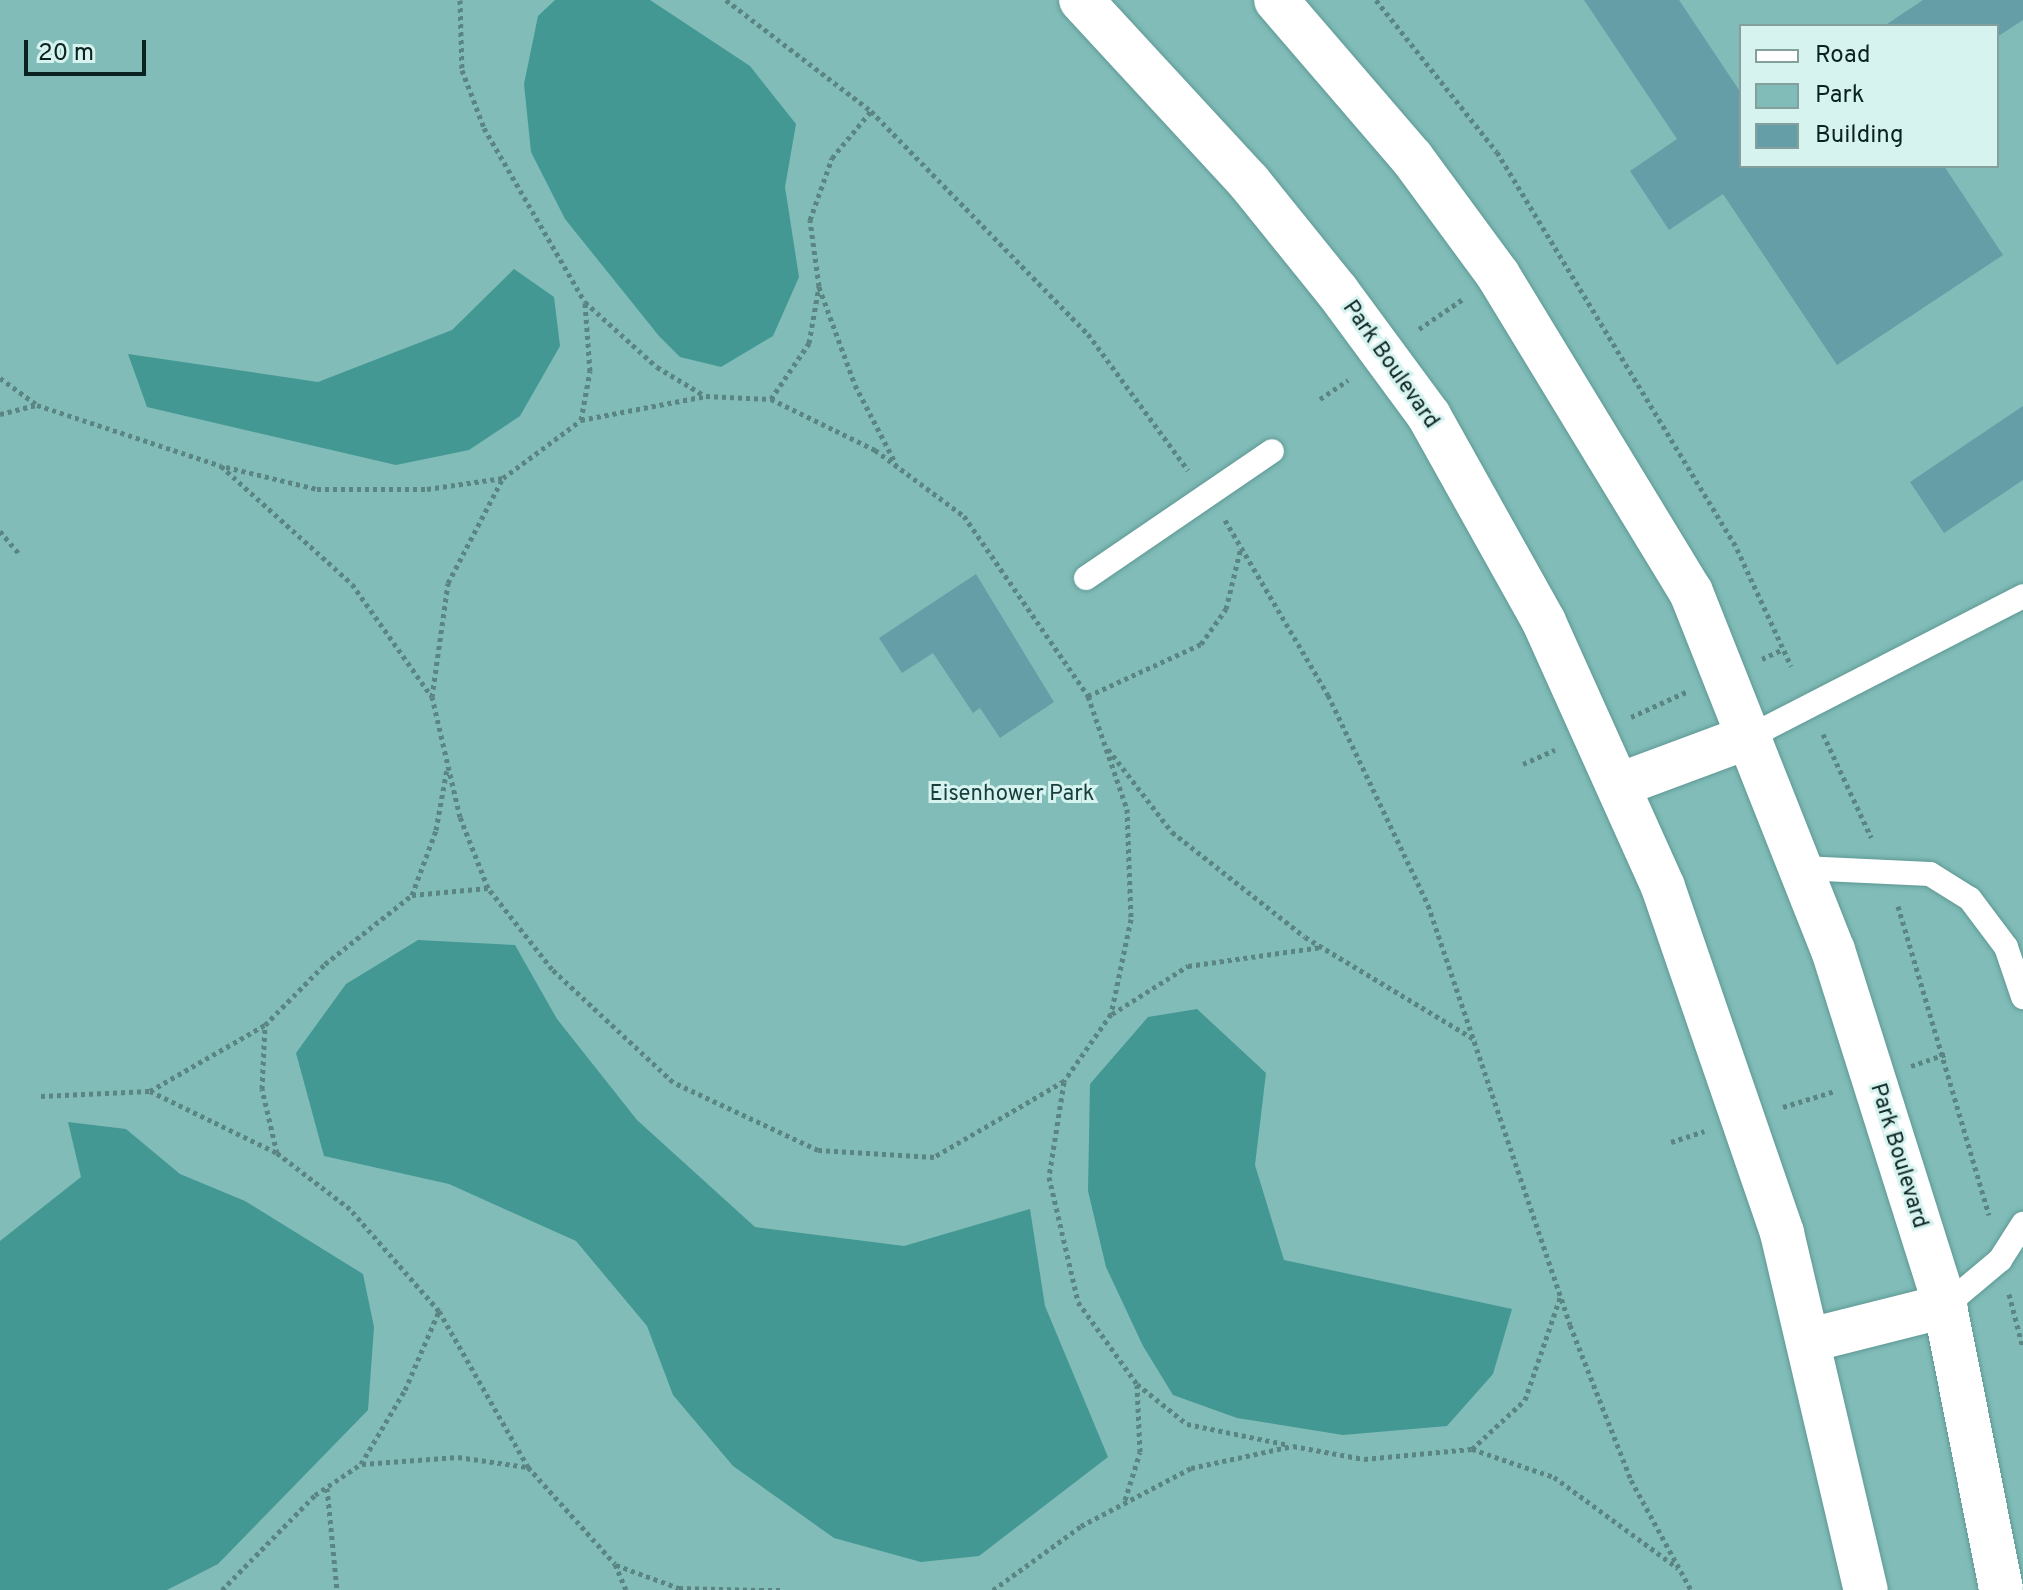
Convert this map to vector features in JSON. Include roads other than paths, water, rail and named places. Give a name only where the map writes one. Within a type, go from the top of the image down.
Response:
[{"type":"street","name":"Park Boulevard","points":[[1081,0],[1249,182],[1429,416],[1544,622],[1622,784],[1743,1118],[1810,1340],[1866,1590]]},
{"type":"street","name":"Park Boulevard","points":[[1276,0],[1412,158],[1504,283],[1691,592],[1802,868],[1945,1306],[2001,1590]]},
{"type":"street","points":[[1622,784],[1751,736]]},
{"type":"street","points":[[1810,1340],[1945,1306]]},
{"type":"lane","points":[[1086,578],[1272,451]]},
{"type":"lane","points":[[1751,736],[2023,596]]},
{"type":"lane","points":[[1802,868],[1885,867],[1930,874],[1970,899],[2006,947],[2023,997]]},
{"type":"lane","points":[[1945,1306],[2000,1260],[2023,1224]]},
{"type":"park label","name":"Eisenhower Park","points":[[1012,795]]}]
